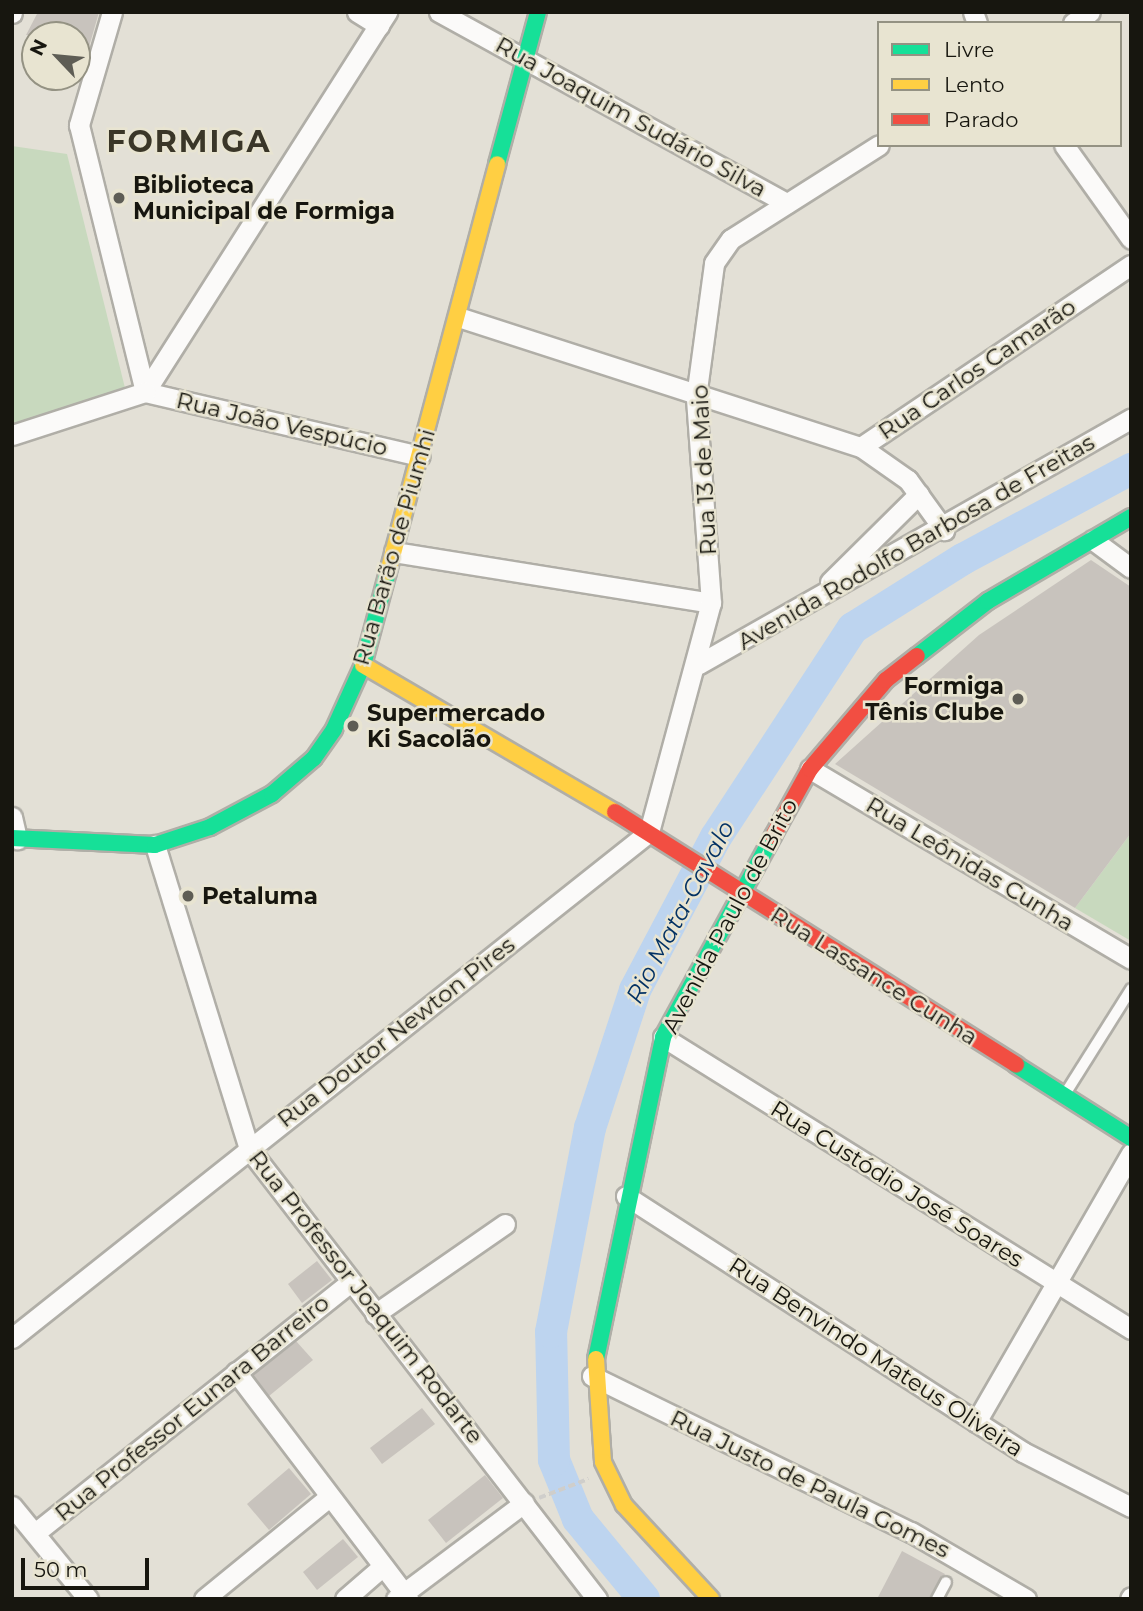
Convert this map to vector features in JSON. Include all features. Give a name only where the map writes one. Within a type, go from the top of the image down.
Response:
[{"type":"street","points":[[113,12],[79,125],[145,392]]},
{"type":"street","points":[[12,435],[145,392],[383,19],[357,12]]},
{"type":"street","name":"Rua Joaquim Sudário Silva","points":[[439,12],[787,203]]},
{"type":"street","name":"Rua Barão de Piumhi","points":[[15,838],[155,845],[211,827],[272,794],[314,758],[363,664],[538,12]]},
{"type":"street","name":"Rua 13 de Maio","points":[[649,832],[699,664],[711,603],[696,397],[718,256],[731,239],[877,146]]},
{"type":"street","points":[[1065,147],[1131,239]]},
{"type":"street","name":"Rua Carlos Camarão","points":[[458,317],[696,397],[860,447],[1131,265]]},
{"type":"street","name":"Rua João Vespúcio","points":[[145,392],[420,456]]},
{"type":"street","name":"Avenida Rodolfo Barbosa de Freitas","points":[[699,664],[815,597],[944,530],[1131,419]]},
{"type":"street","points":[[860,447],[892,466],[919,494],[944,530]]},
{"type":"street","points":[[815,597],[919,494]]},
{"type":"street","name":"Avenida Paulo de Brito","points":[[711,1599],[624,1506],[603,1462],[592,1376],[626,1196],[663,1037],[740,892],[810,769],[886,680],[988,601],[1131,517]]},
{"type":"street","points":[[1093,540],[1131,568]]},
{"type":"street","points":[[394,552],[711,603]]},
{"type":"street","name":"Rua Lassance Cunha","points":[[363,664],[667,843],[740,892],[1131,1138]]},
{"type":"street","name":"Rua Leônidas Cunha","points":[[810,769],[1131,959]]},
{"type":"street","points":[[12,817],[15,838]]},
{"type":"street","name":"Rua Doutor Newton Pires","points":[[12,1338],[649,832]]},
{"type":"street","name":"Rua Professor Joaquim Rodarte","points":[[155,845],[249,1149],[349,1283],[597,1599]]},
{"type":"street","name":"Rua Custódio José Soares","points":[[663,1037],[1131,1329]]},
{"type":"street","points":[[976,1422],[1059,1285],[1131,1154]]},
{"type":"street","name":"Rua Benvindo Mateus Oliveira","points":[[626,1196],[976,1422],[1131,1507]]},
{"type":"street","points":[[375,1314],[505,1224]]},
{"type":"street","name":"Rua Professor Eunara Barreiro","points":[[35,1533],[349,1283]]},
{"type":"street","points":[[236,1372],[403,1597],[524,1503]]},
{"type":"street","name":"Rua Justo de Paula Gomes","points":[[592,1376],[911,1532],[1026,1599]]},
{"type":"street","points":[[204,1599],[328,1498]]},
{"type":"street","points":[[12,1506],[88,1599]]},
{"type":"street","points":[[345,1599],[382,1567]]},
{"type":"lane","points":[[1064,1094],[1131,989]]},
{"type":"lane","points":[[937,1599],[946,1582]]},
{"type":"path","points":[[547,1495],[589,1479]]},
{"type":"green space","points":[[12,146],[67,154],[126,392],[12,426]]},
{"type":"green space","points":[[1131,833],[1131,941],[1075,908]]},
{"type":"building","points":[[38,12],[99,12],[91,40],[91,21],[33,21]]},
{"type":"building","name":"Formiga Tênis Clube","points":[[1091,560],[1131,587],[1131,833],[1075,908],[835,764],[979,635]]},
{"type":"building","points":[[317,1261],[332,1280],[302,1303],[288,1284]]},
{"type":"building","points":[[296,1341],[313,1360],[269,1396],[253,1375]]},
{"type":"building","points":[[422,1408],[435,1424],[382,1464],[370,1448]]},
{"type":"building","points":[[289,1468],[311,1494],[269,1530],[247,1504]]},
{"type":"building","points":[[485,1475],[503,1498],[446,1543],[428,1520]]},
{"type":"building","points":[[343,1539],[358,1557],[317,1590],[303,1572]]},
{"type":"building","points":[[902,1551],[945,1574],[930,1599],[877,1599]]},
{"type":"waterway","name":"Rio Mata-Cavalo","points":[[644,1599],[578,1519],[554,1460],[551,1332],[590,1128],[635,990],[716,837],[853,628],[963,559],[1131,469]]},
{"type":"traffic: fast","points":[[497,164],[538,12]]},
{"type":"traffic: fast","points":[[917,656],[988,601],[1131,517]]},
{"type":"traffic: fast","points":[[12,838],[155,845],[210,827],[272,794],[314,758],[334,729],[363,665],[388,572]]},
{"type":"traffic: fast","points":[[596,1359],[663,1037],[773,836]]},
{"type":"traffic: fast","points":[[1016,1065],[1131,1138]]},
{"type":"traffic: slow","points":[[388,572],[497,164]]},
{"type":"traffic: slow","points":[[363,665],[615,812]]},
{"type":"traffic: slow","points":[[596,1359],[603,1462],[624,1505],[711,1599]]},
{"type":"traffic: jam","points":[[773,836],[810,769],[886,680],[917,656]]},
{"type":"traffic: jam","points":[[615,812],[1016,1065]]},
{"type":"place","name":"Biblioteca Municipal de Formiga","points":[[119,198]]},
{"type":"place","name":"Formiga Tênis Clube","points":[[1018,699]]},
{"type":"place","name":"Supermercado Ki Sacolão","points":[[353,726]]},
{"type":"place","name":"Petaluma","points":[[188,896]]},
{"type":"district","name":"FORMIGA","points":[[189,142]]}]
